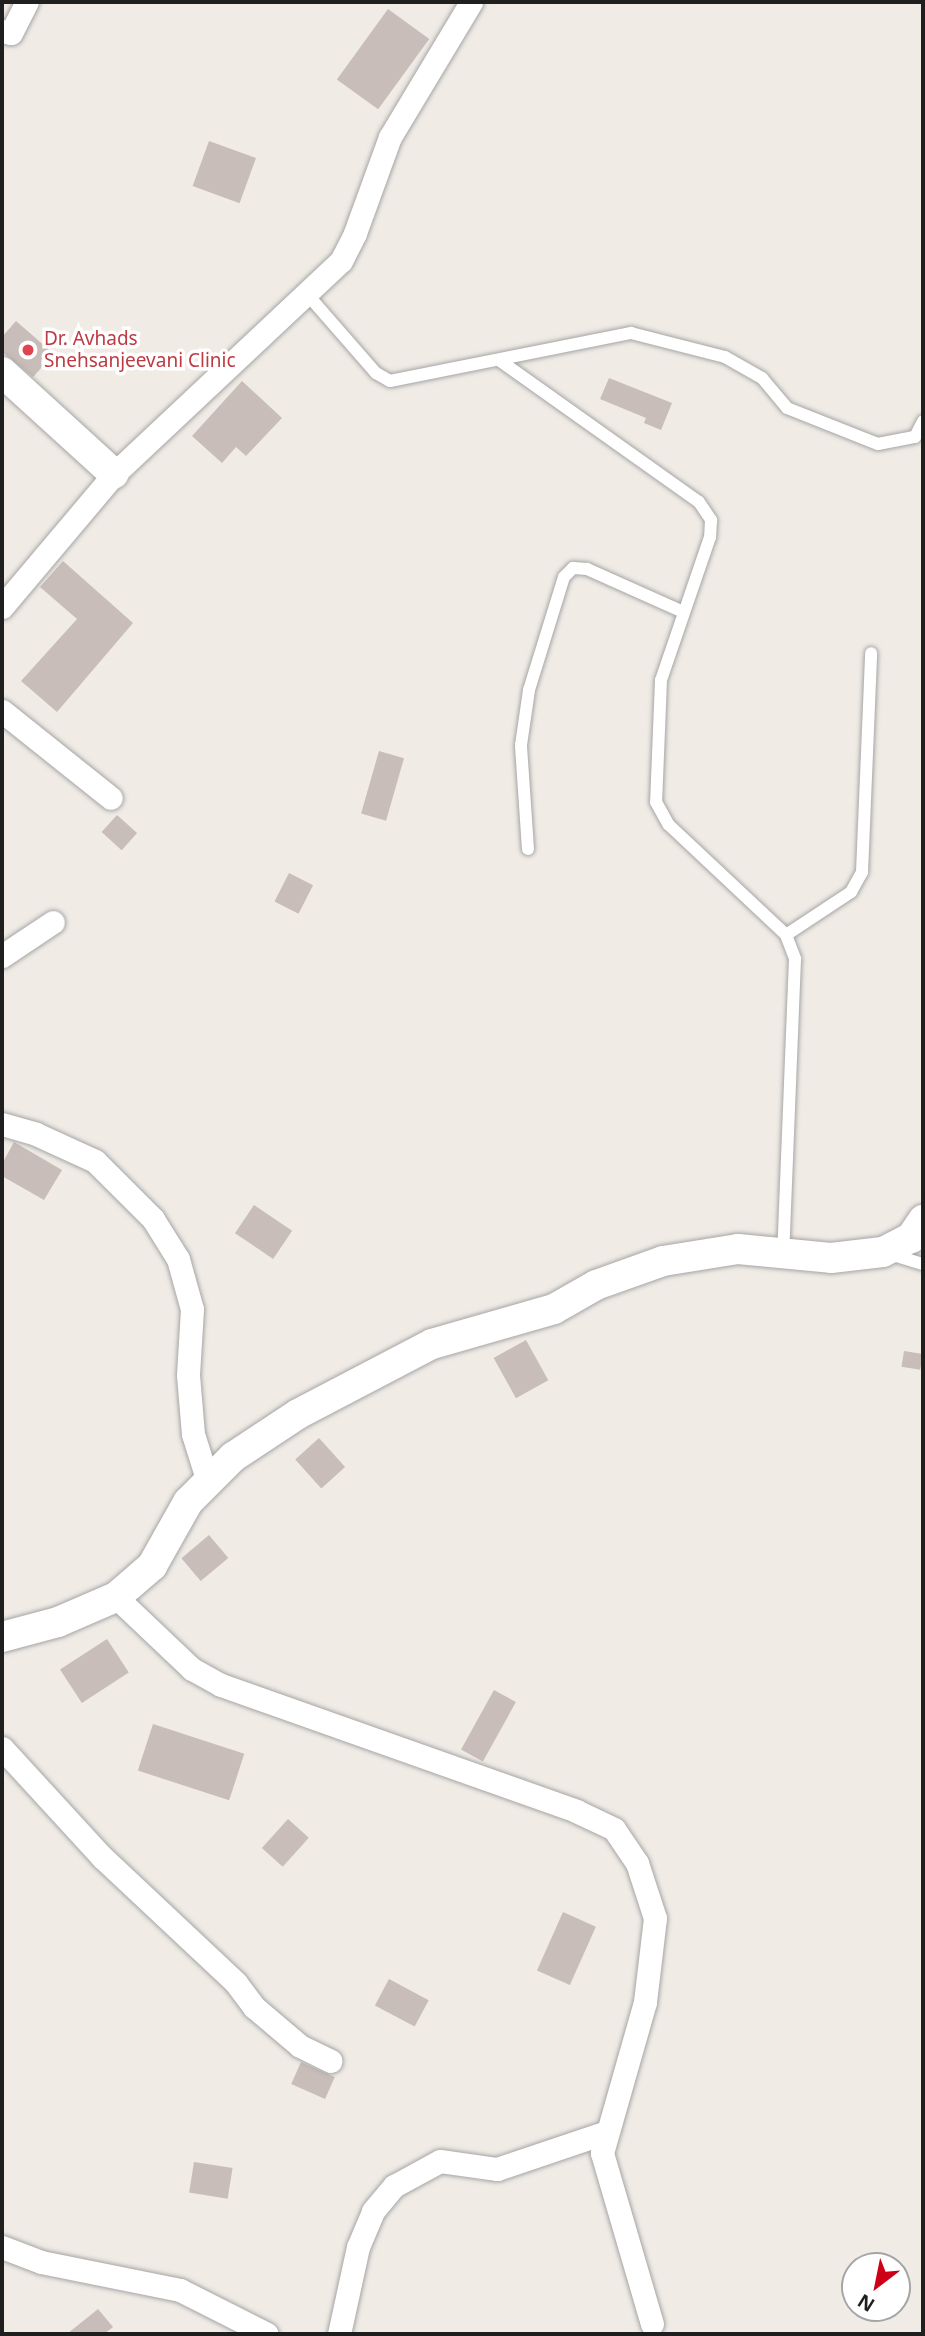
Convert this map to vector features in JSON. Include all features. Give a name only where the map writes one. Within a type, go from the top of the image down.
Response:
[{"type":"street","points":[[2,607],[114,474],[341,261],[355,233],[390,137],[471,2]]},
{"type":"street","points":[[2,31],[11,33],[20,3]]},
{"type":"street","points":[[2,372],[114,474]]},
{"type":"street","points":[[2,711],[111,798]]},
{"type":"street","points":[[2,956],[53,922]]},
{"type":"street","points":[[2,1125],[36,1133],[95,1161],[153,1219],[178,1259],[192,1309],[188,1375],[192,1434],[208,1482]]},
{"type":"street","points":[[2,1637],[58,1622],[116,1597],[152,1566],[188,1502],[233,1457],[298,1414],[432,1344],[554,1309],[596,1285],[663,1261],[738,1249],[831,1258],[883,1252],[911,1238],[923,1220]]},
{"type":"street","points":[[116,1597],[192,1669],[221,1685],[576,1811],[614,1829],[637,1863],[655,1918],[645,2002],[604,2133],[607,2171],[652,2324]]},
{"type":"street","points":[[2,1748],[102,1857],[236,1983],[254,2007],[300,2046],[331,2061]]},
{"type":"street","points":[[339,2334],[358,2247],[373,2211],[394,2186],[440,2161],[497,2169],[604,2133]]},
{"type":"street","points":[[2,2247],[41,2262],[180,2290],[267,2334]]},
{"type":"lane","points":[[307,294],[376,373],[390,381],[631,333],[725,357],[762,378],[788,408],[878,444],[915,437],[923,421]]},
{"type":"lane","points":[[499,360],[699,502],[711,520],[710,537],[660,680],[656,802],[669,825],[786,935],[795,959],[797,990],[783,1252]]},
{"type":"lane","points":[[528,849],[521,746],[529,690],[564,577],[573,568],[587,569],[683,612]]},
{"type":"lane","points":[[786,935],[851,892],[862,872],[871,653]]},
{"type":"lane","points":[[883,1252],[923,1264]]},
{"type":"building","points":[[388,9],[429,39],[378,109],[337,79]]},
{"type":"building","points":[[209,141],[256,158],[240,203],[193,186]]},
{"type":"building","points":[[16,321],[54,354],[33,377],[2,352],[2,337]]},
{"type":"building","points":[[609,378],[672,403],[661,430],[644,423],[646,418],[600,399]]},
{"type":"building","points":[[242,381],[282,418],[246,456],[236,447],[222,463],[192,436]]},
{"type":"building","points":[[63,561],[133,623],[57,712],[21,681],[77,619],[40,587]]},
{"type":"building","points":[[379,751],[404,758],[386,821],[361,813]]},
{"type":"building","points":[[117,815],[137,833],[122,850],[102,832]]},
{"type":"building","points":[[289,873],[313,885],[299,914],[274,902]]},
{"type":"building","points":[[14,1142],[62,1170],[44,1200],[2,1176],[2,1164]]},
{"type":"building","points":[[254,1205],[292,1231],[273,1259],[235,1233]]},
{"type":"building","points":[[526,1340],[548,1380],[516,1398],[494,1358]]},
{"type":"building","points":[[904,1351],[923,1354],[920,1370],[901,1367]]},
{"type":"building","points":[[319,1438],[345,1467],[321,1488],[295,1459]]},
{"type":"building","points":[[209,1535],[228,1558],[201,1581],[181,1558]]},
{"type":"building","points":[[107,1639],[129,1673],[82,1703],[60,1669]]},
{"type":"building","points":[[494,1690],[516,1702],[483,1762],[461,1749]]},
{"type":"building","points":[[153,1724],[244,1754],[229,1800],[138,1771]]},
{"type":"building","points":[[288,1819],[309,1838],[283,1867],[262,1848]]},
{"type":"building","points":[[563,1912],[596,1927],[570,1985],[537,1970]]},
{"type":"building","points":[[389,1979],[429,2000],[415,2027],[375,2005]]},
{"type":"building","points":[[301,2062],[335,2077],[325,2099],[291,2084]]},
{"type":"building","points":[[194,2162],[233,2168],[228,2199],[189,2193]]},
{"type":"building","points":[[98,2309],[113,2327],[104,2334],[67,2334]]},
{"type":"place","name":"Dr. Avhads Snehsanjeevani Clinic","points":[[28,350]]}]
